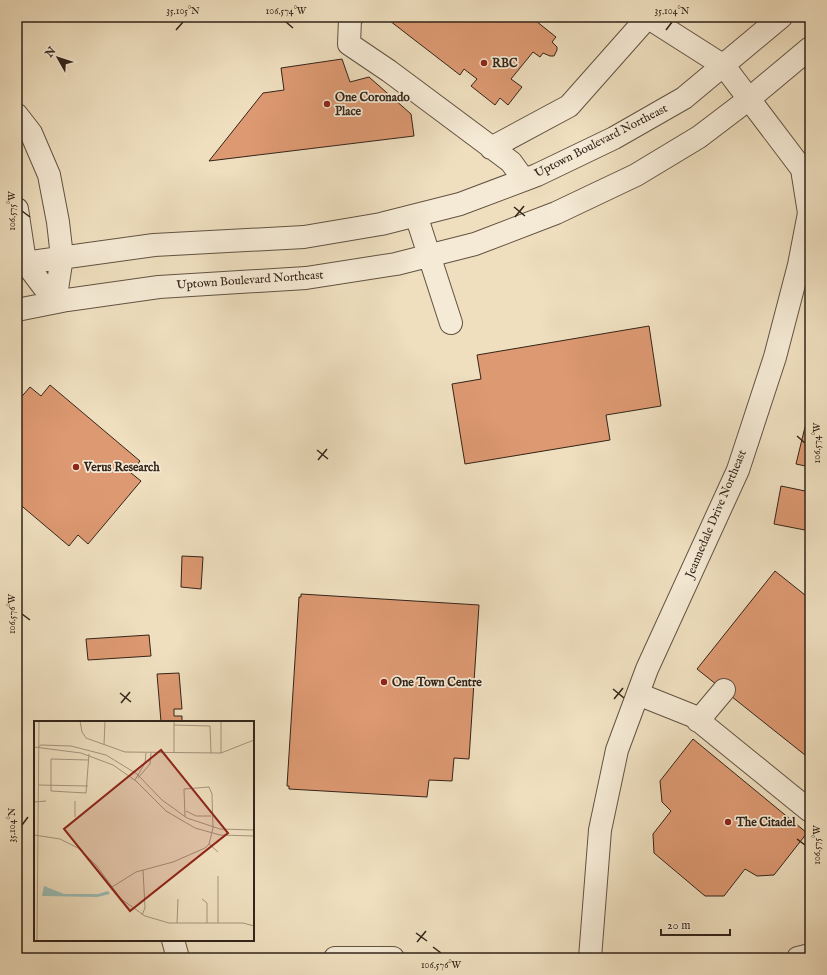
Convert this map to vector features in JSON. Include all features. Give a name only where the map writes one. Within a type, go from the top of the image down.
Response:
[{"type":"street","points":[[352,17],[350,19],[348,44],[389,71],[511,162],[524,180]]},
{"type":"street","points":[[491,148],[569,106],[647,17],[724,66]]},
{"type":"street","name":"Uptown Boulevard Northeast","points":[[21,263],[154,245],[304,237],[381,224],[460,204],[537,175],[614,138],[678,102],[724,66],[780,17]]},
{"type":"street","name":"Uptown Boulevard Northeast","points":[[17,310],[54,302],[159,287],[306,278],[396,264],[475,244],[556,213],[636,175],[699,137],[749,99],[810,48]]},
{"type":"street","name":"Jeannedale Drive Northeast","points":[[590,958],[600,830],[618,750],[647,669],[738,470],[775,357],[799,265],[809,213],[806,168],[724,66]]},
{"type":"street","points":[[17,115],[31,133],[49,175],[58,222],[62,257],[54,302]]},
{"type":"street","points":[[17,209],[21,263],[54,302]]},
{"type":"street","points":[[416,215],[451,323]]},
{"type":"street","points":[[698,721],[724,690]]},
{"type":"street","points":[[638,694],[693,716],[810,811]]},
{"type":"street","points":[[173,941],[178,958]]},
{"type":"street","points":[[798,958],[810,955]]},
{"type":"street","points":[[336,958],[393,958]]},
{"type":"building","name":"RBC","points":[[393,17],[531,17],[556,37],[552,42],[557,47],[557,50],[554,56],[543,53],[540,57],[533,52],[511,79],[522,87],[508,105],[500,98],[495,105],[471,86],[477,79],[464,69],[460,75],[390,21]]},
{"type":"building","name":"One Coronado Place","points":[[342,59],[350,82],[369,77],[411,114],[414,136],[209,161],[263,93],[284,90],[281,68]]},
{"type":"building","points":[[649,326],[661,406],[606,415],[610,440],[465,464],[452,384],[481,379],[477,355]]},
{"type":"building","name":"Verus Research","points":[[50,385],[140,461],[131,473],[141,481],[88,544],[78,535],[69,546],[17,502],[17,402],[30,387],[41,396]]},
{"type":"building","points":[[805,427],[810,429],[810,467],[796,464]]},
{"type":"building","points":[[781,486],[810,492],[810,531],[774,524]]},
{"type":"building","points":[[182,556],[203,557],[201,589],[181,587]]},
{"type":"building","points":[[775,571],[810,599],[810,759],[697,669]]},
{"type":"building","name":"One Town Centre","points":[[301,594],[479,605],[469,759],[454,758],[452,781],[429,780],[427,797],[289,789],[289,786],[287,786],[299,597],[301,597]]},
{"type":"building","points":[[149,635],[151,656],[88,660],[86,639]]},
{"type":"building","points":[[179,673],[182,709],[174,709],[174,716],[182,716],[182,721],[161,721],[157,674]]},
{"type":"building","name":"The Citadel","points":[[693,739],[807,833],[774,875],[757,876],[745,869],[724,896],[705,896],[654,853],[653,834],[671,811],[662,802],[660,781]]},
{"type":"place","name":"RBC","points":[[484,63]]},
{"type":"place","name":"One Coronado Place","points":[[327,104]]},
{"type":"place","name":"Verus Research","points":[[76,467]]},
{"type":"place","name":"One Town Centre","points":[[384,682]]},
{"type":"place","name":"The Citadel","points":[[728,822]]}]
